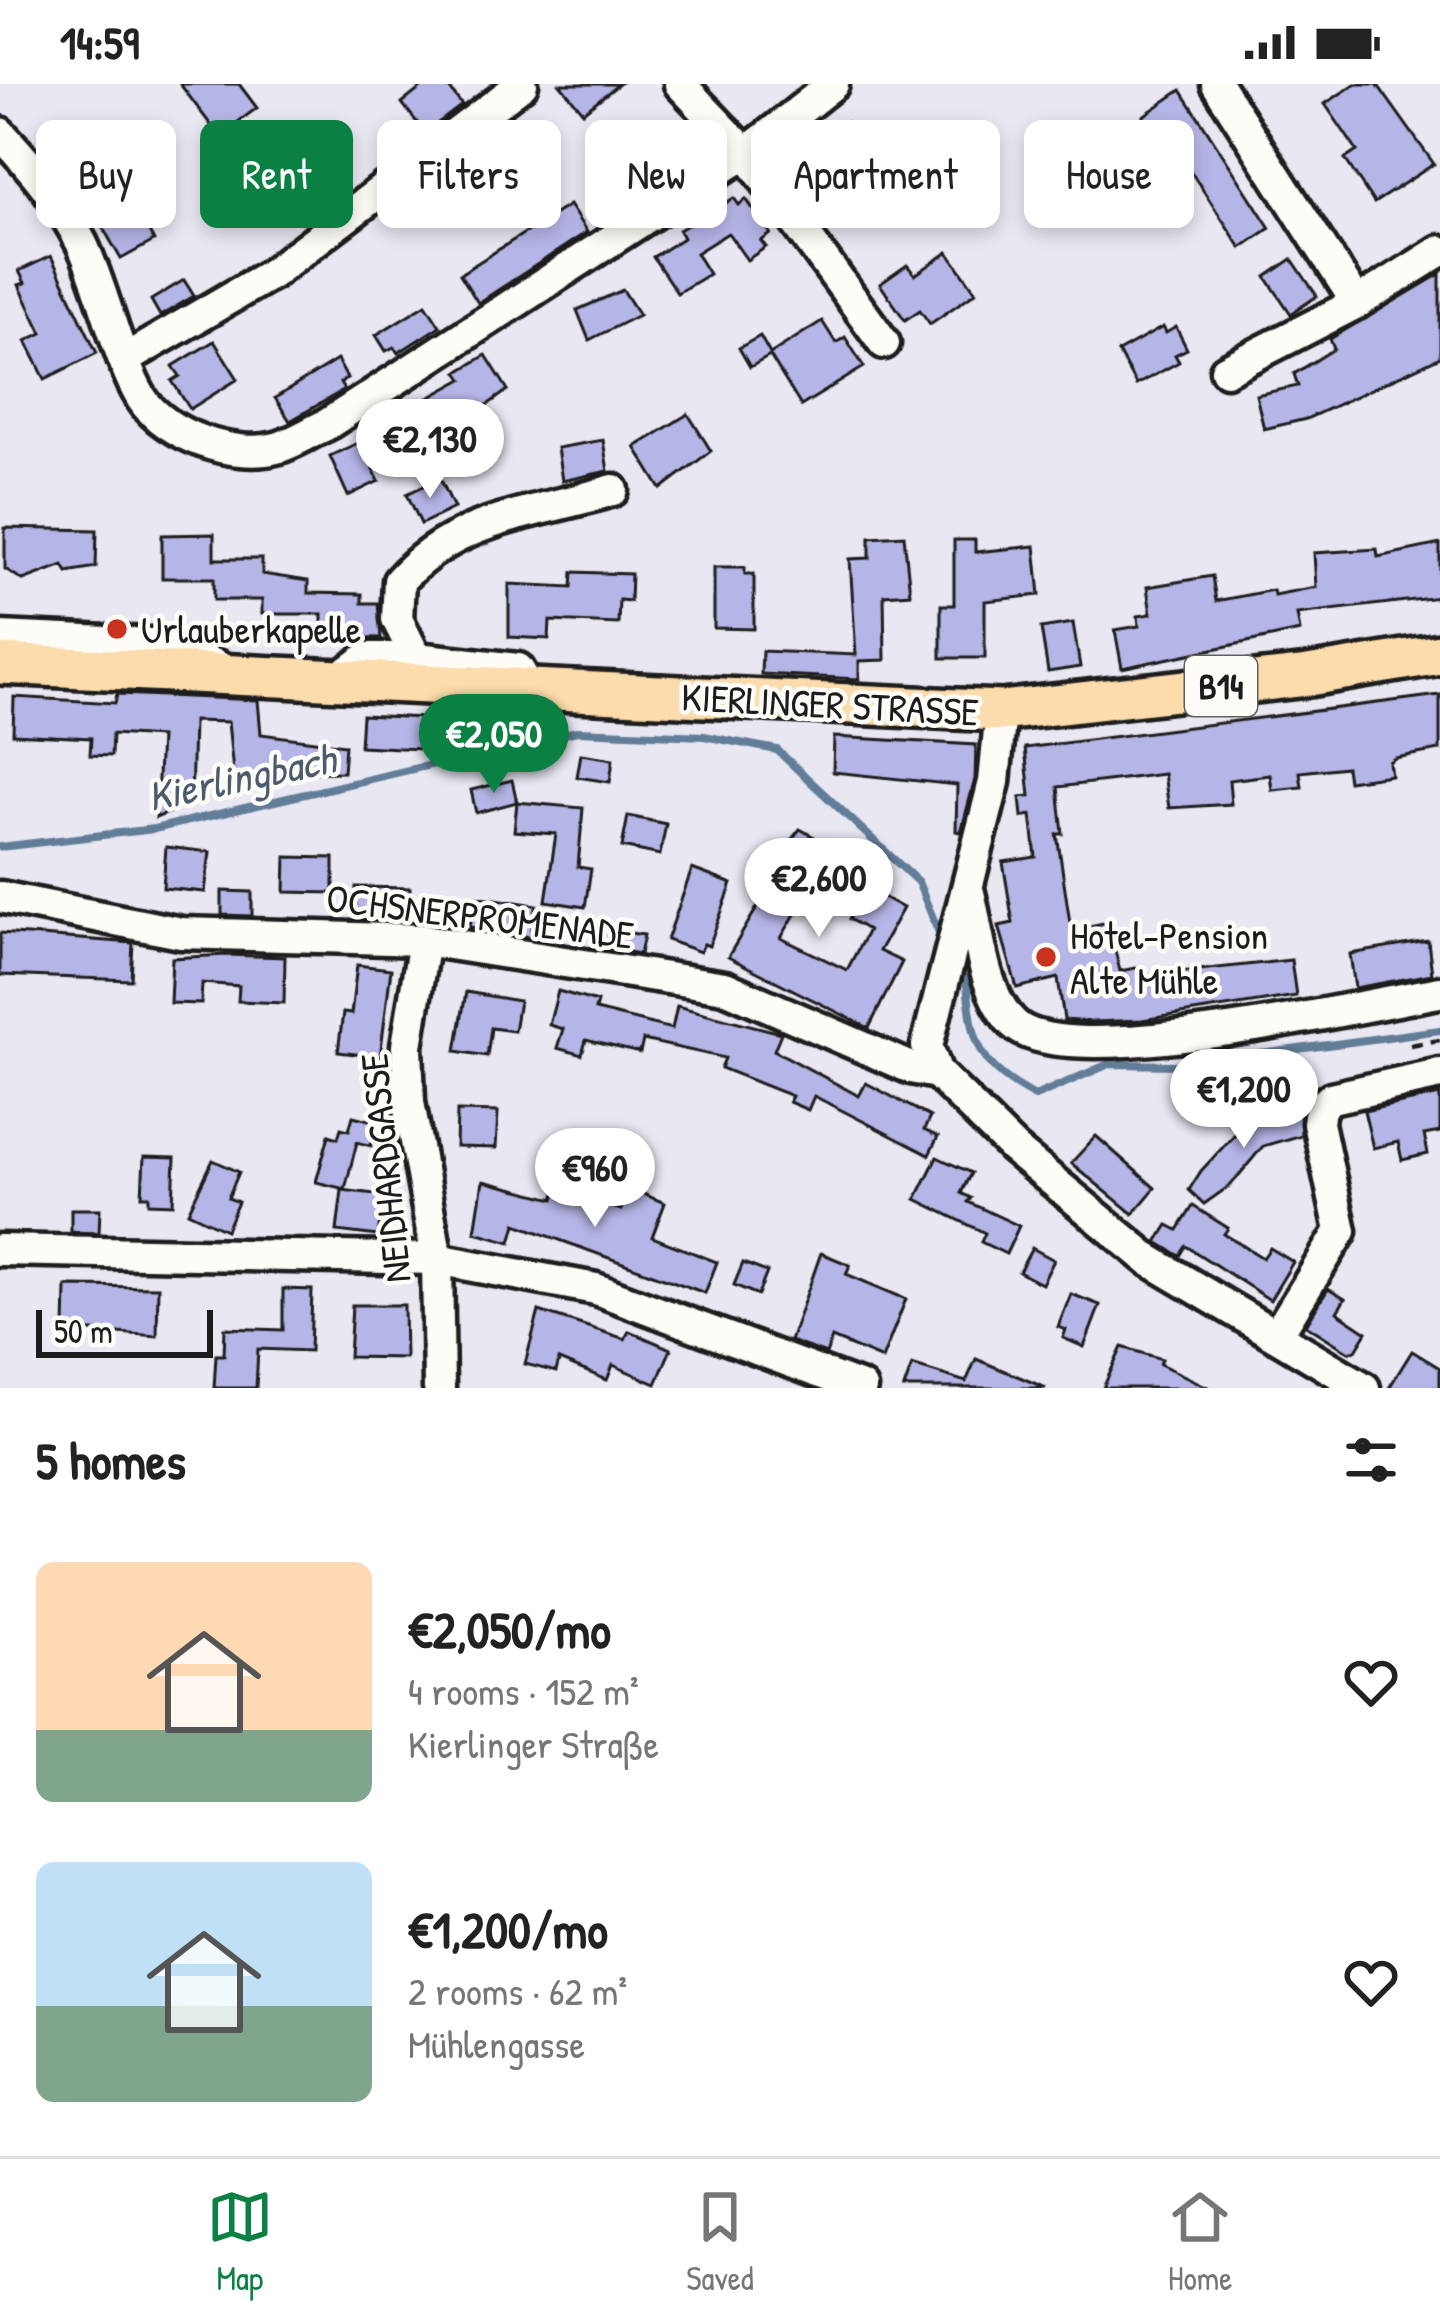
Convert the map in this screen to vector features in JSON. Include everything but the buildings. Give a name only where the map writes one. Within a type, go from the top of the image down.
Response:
[{"type":"main road","name":"KIERLINGER STRASSE","points":[[0,664],[1001,711],[1308,676],[1440,654]]},
{"type":"street","points":[[128,358],[271,274],[522,84]]},
{"type":"street","points":[[680,84],[746,153],[884,343]]},
{"type":"street","points":[[0,133],[40,176],[81,244],[143,400],[168,423],[206,442],[239,450],[275,449],[326,425],[746,153],[833,84]]},
{"type":"street","points":[[1216,84],[1357,303]]},
{"type":"street","points":[[1226,370],[1357,303],[1440,250]]},
{"type":"street","points":[[416,658],[397,619],[395,600],[399,581],[426,551],[504,517],[613,490]]},
{"type":"street","points":[[0,637],[172,645],[232,673]]},
{"type":"street","points":[[338,680],[367,658],[416,658],[518,669],[531,691]]},
{"type":"street","points":[[1001,711],[994,782],[927,1046],[937,1073],[1014,1149],[1149,1260],[1364,1388]]},
{"type":"street","points":[[968,888],[994,992],[1014,1025],[1058,1045],[1129,1043],[1440,992]]},
{"type":"street","name":"OCHSNERPROMENADE","points":[[0,897],[181,933],[424,940],[725,988],[910,1068],[937,1073]]},
{"type":"street","name":"NEIDHARDGASSE","points":[[424,940],[407,1046],[409,1102],[437,1259],[439,1388]]},
{"type":"street","points":[[1278,1333],[1341,1231],[1318,1123],[1320,1108],[1330,1098],[1440,1074]]},
{"type":"street","points":[[0,1250],[437,1259],[596,1289],[861,1388]]},
{"type":"path","points":[[1410,1045],[1440,1040]]},
{"type":"waterway","name":"Kierlingbach","points":[[0,847],[154,829],[577,731],[704,736],[777,750],[918,882],[945,947]]},
{"type":"waterway","name":"Kierlingbach","points":[[959,962],[965,969],[974,1029],[986,1058],[1035,1096],[1109,1064],[1178,1065],[1440,1030]]},
{"type":"place","name":"Urlauberkapelle","points":[[117,629]]},
{"type":"place","name":"Hotel-Pension Alte Mühle","points":[[1046,957]]}]
